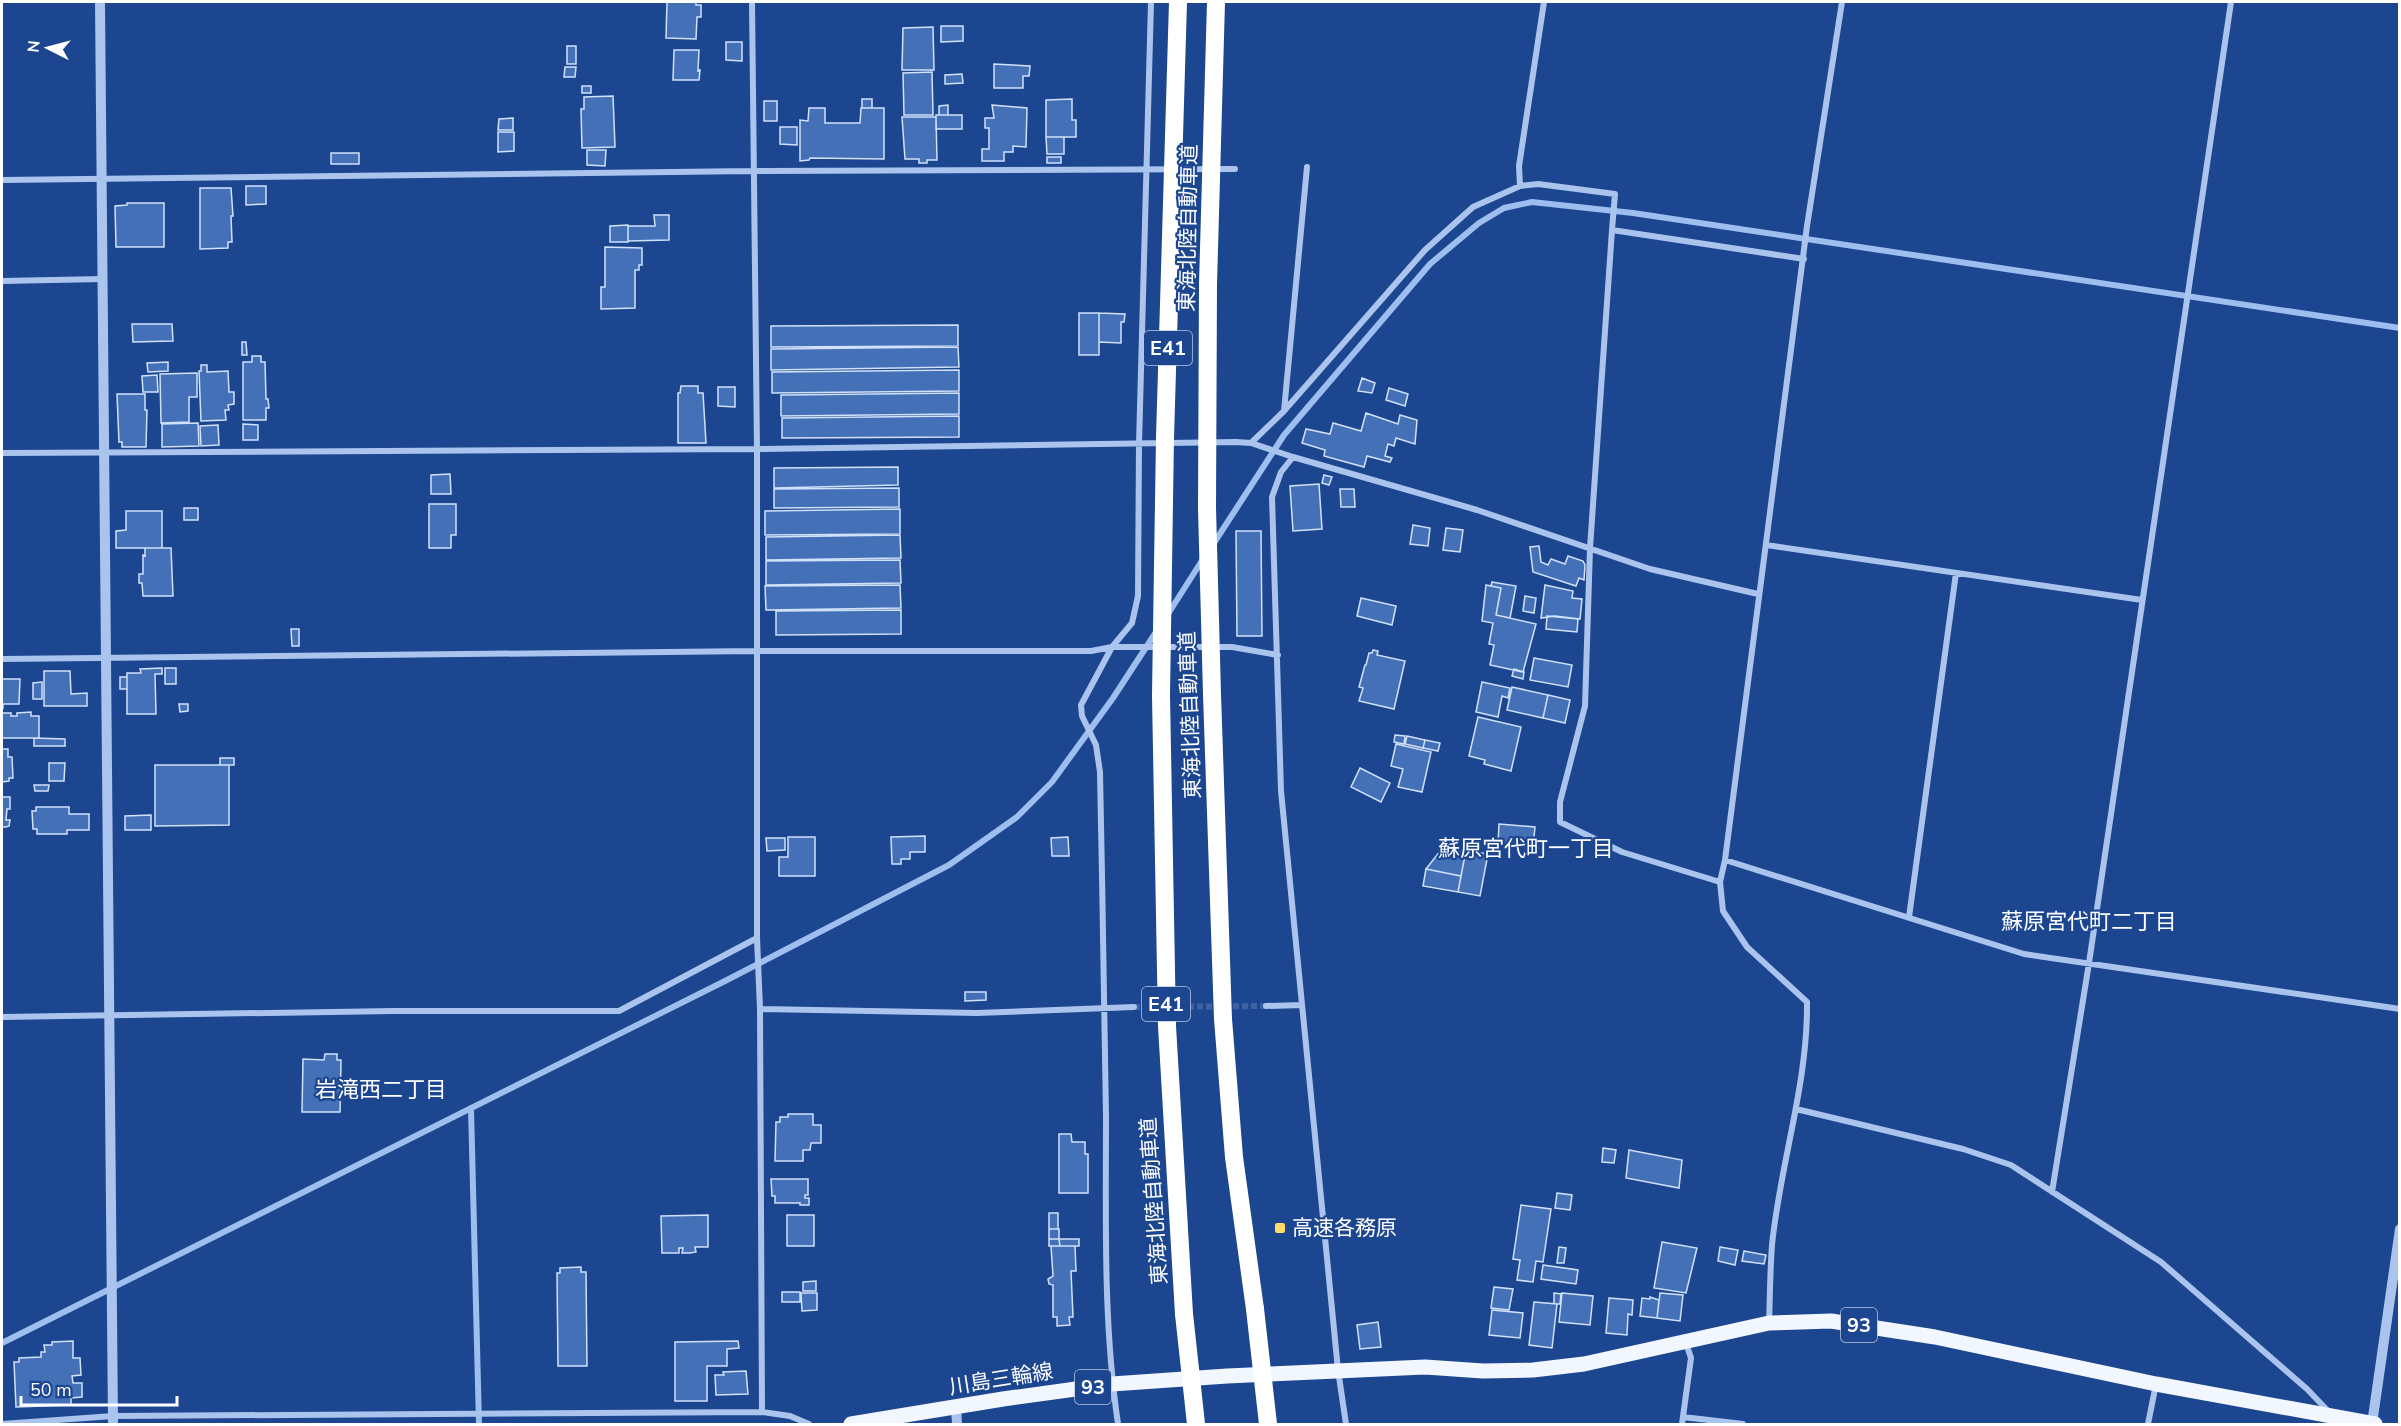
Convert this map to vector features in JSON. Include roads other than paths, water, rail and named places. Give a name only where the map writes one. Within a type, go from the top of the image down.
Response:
[{"type":"highway","name":"東海北陸自動車道","points":[[1178,2],[1165,438],[1161,695],[1167,1026],[1184,1314],[1196,1425]]},
{"type":"highway","name":"東海北陸自動車道","points":[[1216,2],[1208,296],[1207,508],[1223,1019],[1234,1157],[1268,1425]]},
{"type":"main road","name":"93","points":[[1338,1370],[1425,1366],[1483,1371],[1533,1370],[1584,1364],[1769,1323],[1831,1321],[1935,1337],[2156,1384],[2373,1424]]},
{"type":"main road","name":"川島三輪線","points":[[851,1425],[1112,1384],[1338,1370]]},
{"type":"street","points":[[100,2],[113,1420]]},
{"type":"street","points":[[752,2],[757,449],[757,938],[760,1010],[762,1412]]},
{"type":"street","points":[[1118,1425],[1112,1384],[1107,1300],[1105,1007],[1100,772],[1096,745],[1082,716],[1081,705],[1112,648],[1132,623],[1138,596],[1139,444],[1151,2]]},
{"type":"street","points":[[1520,186],[1519,166],[1544,2]]},
{"type":"street","points":[[1769,1323],[1772,1245],[1796,1109],[1808,1023],[1807,1002],[1747,947],[1723,911],[1720,882],[1725,860],[1758,594],[1767,545],[1807,226],[1842,2]]},
{"type":"street","points":[[2052,1192],[2089,963],[2231,2]]},
{"type":"street","points":[[1284,411],[1307,167]]},
{"type":"street","points":[[2,180],[753,171],[1235,169]]},
{"type":"street","points":[[1254,444],[1425,250],[1473,207],[1520,186],[1538,183],[1615,194],[1590,548],[1585,706],[1560,802],[1560,822],[1622,852],[1720,882]]},
{"type":"street","points":[[1612,230],[1804,259]]},
{"type":"street","points":[[2,281],[103,279]]},
{"type":"street","points":[[2,453],[1254,444],[1477,510],[1650,569],[1758,594]]},
{"type":"street","points":[[1293,457],[1281,472],[1272,497],[1281,791],[1338,1370],[1346,1425]]},
{"type":"street","points":[[1767,545],[2142,600]]},
{"type":"street","points":[[1909,917],[1956,573]]},
{"type":"street","points":[[2,659],[756,651],[1091,651],[1128,647],[1232,647],[1278,655]]},
{"type":"street","points":[[1725,860],[2024,954],[2400,1010]]},
{"type":"street","points":[[2,1017],[393,1011],[619,1011],[757,938]]},
{"type":"street","points":[[1266,1006],[1302,1005]]},
{"type":"street","points":[[760,1010],[977,1013],[1134,1007]]},
{"type":"street","points":[[1796,1109],[1963,1149],[2012,1166],[2161,1262],[2307,1389],[2335,1418]]},
{"type":"street","points":[[2373,1424],[2400,1229]]},
{"type":"street","points":[[1682,1425],[1691,1358],[1685,1340]]},
{"type":"street","points":[[2148,1425],[2156,1384]]},
{"type":"street","points":[[956,1407],[957,1425]]},
{"type":"street","points":[[2,1424],[113,1420],[762,1412],[790,1416],[809,1425]]},
{"type":"street","points":[[1683,1417],[1743,1425]]},
{"type":"waterway","points":[[1212,546],[1284,435],[1430,264],[1479,223],[1504,208],[1532,202],[1633,213],[2400,328]]},
{"type":"waterway","points":[[1168,614],[1203,559]]},
{"type":"waterway","points":[[2,1343],[725,981],[949,865],[1017,817],[1052,782],[1113,698],[1156,632]]},
{"type":"waterway","points":[[471,1108],[479,1424]]},
{"type":"tunnel","points":[[1134,1007],[1266,1006]]},
{"type":"place","name":"高速各務原","points":[[1280,1228]]},
{"type":"district","name":"蘇原宮代町一丁目","points":[[1526,849]]},
{"type":"district","name":"蘇原宮代町二丁目","points":[[2089,922]]},
{"type":"district","name":"岩滝西二丁目","points":[[381,1090]]}]
